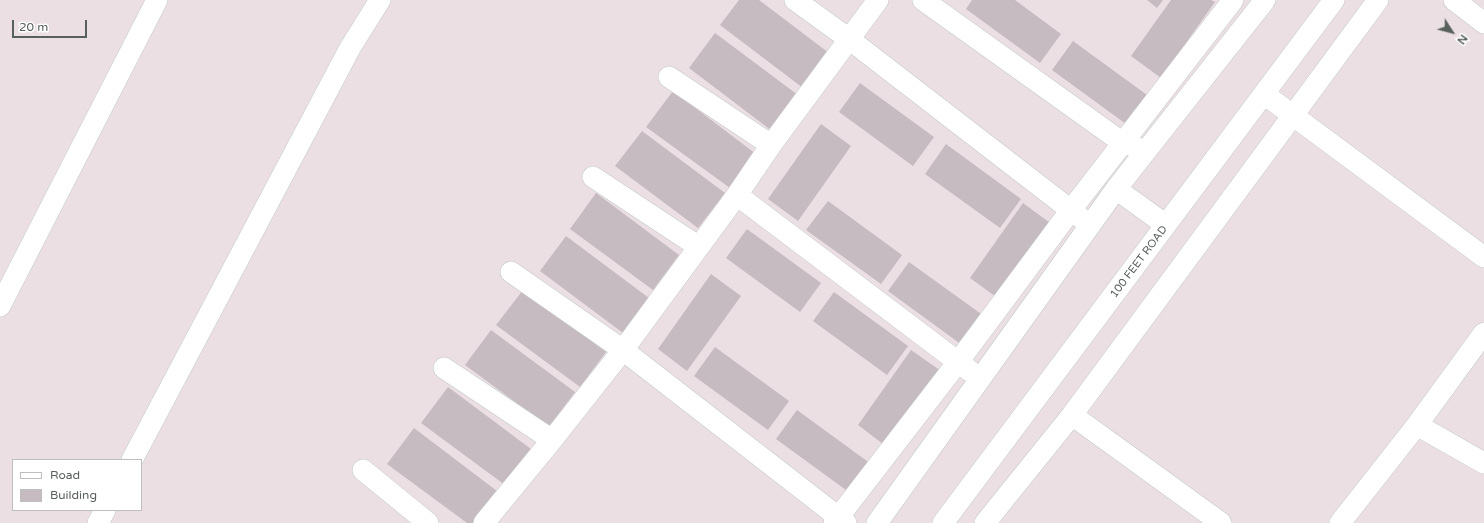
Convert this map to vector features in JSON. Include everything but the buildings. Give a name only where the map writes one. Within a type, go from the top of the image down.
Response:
[{"type":"street","points":[[0,306],[158,0]]},
{"type":"street","points":[[133,459],[350,48],[380,0]]},
{"type":"street","points":[[795,0],[849,39],[1090,225]]},
{"type":"street","points":[[484,523],[623,350],[878,0]]},
{"type":"street","points":[[923,0],[1123,142],[1146,150]]},
{"type":"street","points":[[511,272],[623,350],[839,521],[1071,210],[1234,0],[1260,6],[1116,189],[877,523]]},
{"type":"street","name":"100 FEET ROAD","points":[[943,523],[1334,0]]},
{"type":"street","points":[[985,523],[1072,415],[1378,0]]},
{"type":"street","points":[[1454,0],[1484,23]]},
{"type":"street","points":[[669,77],[771,145]]},
{"type":"street","points":[[1264,94],[1484,257]]},
{"type":"street","points":[[592,177],[699,247]]},
{"type":"street","points":[[1116,189],[1166,225]]},
{"type":"street","points":[[737,195],[980,378]]},
{"type":"street","points":[[1340,523],[1417,425],[1484,333]]},
{"type":"street","points":[[444,368],[552,440]]},
{"type":"street","points":[[1072,415],[1221,523]]},
{"type":"street","points":[[1417,425],[1484,463]]},
{"type":"street","points":[[363,470],[428,523]]},
{"type":"street","points":[[98,523],[104,511]]}]
